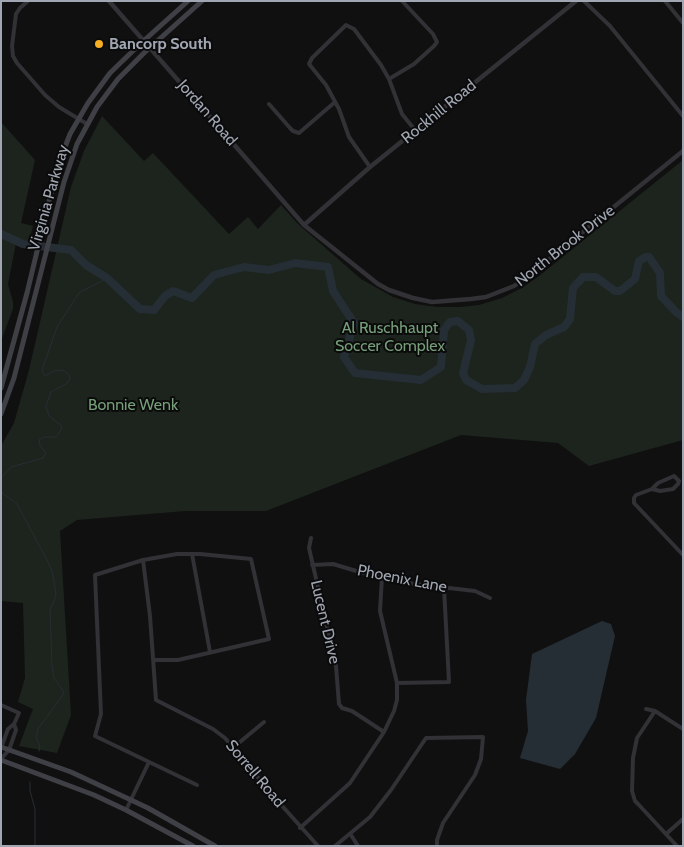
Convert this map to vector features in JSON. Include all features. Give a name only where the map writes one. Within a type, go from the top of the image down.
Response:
[{"type":"main road","name":"Virginia Parkway","points":[[1,388],[30,283],[61,154],[78,119],[106,79],[144,40],[188,1]]},
{"type":"main road","name":"Virginia Parkway","points":[[1,414],[14,378],[69,166],[87,124],[102,99],[118,79],[202,1]]},
{"type":"main road","points":[[1,747],[71,772],[148,808],[214,846]]},
{"type":"main road","points":[[1,759],[94,795],[194,846]]},
{"type":"street","points":[[28,1],[16,14],[12,46],[13,56],[45,95],[87,124]]},
{"type":"street","name":"Jordan Road","points":[[109,1],[304,225]]},
{"type":"street","points":[[389,79],[414,64],[437,42],[433,34],[402,1]]},
{"type":"street","name":"Rockhill Road","points":[[304,225],[370,167],[576,1]]},
{"type":"street","points":[[584,1],[610,26],[683,116]]},
{"type":"street","points":[[665,1],[683,23]]},
{"type":"street","points":[[370,167],[349,137],[336,102],[326,85],[309,64],[312,58],[346,25],[351,26],[372,50],[389,79],[402,114],[415,130]]},
{"type":"street","points":[[269,104],[293,131],[300,133],[336,102]]},
{"type":"street","name":"North Brook Drive","points":[[304,225],[378,284],[401,295],[432,302],[486,297],[526,278],[683,151]]},
{"type":"street","points":[[652,489],[668,491],[677,486],[678,479],[674,476],[671,477],[655,485],[652,489],[636,495],[633,500],[636,507],[683,555]]},
{"type":"street","name":"Lucent Drive","points":[[311,538],[309,548],[312,565],[336,666],[338,704],[340,707],[358,715],[384,732]]},
{"type":"street","points":[[143,560],[154,660],[178,660],[269,639],[251,560],[178,554],[143,560],[95,575],[101,714],[95,736],[197,785]]},
{"type":"street","points":[[192,554],[210,652]]},
{"type":"street","name":"Phoenix Lane","points":[[312,565],[333,564],[414,584],[475,591],[490,598]]},
{"type":"street","points":[[300,828],[350,783],[384,732],[396,706],[397,683],[380,611],[382,577]]},
{"type":"street","points":[[397,683],[449,682],[444,588]]},
{"type":"street","name":"Sorrell Road","points":[[154,660],[156,700],[212,729],[234,747],[300,828],[318,846]]},
{"type":"street","points":[[1,705],[18,712],[14,724],[8,729],[1,747]]},
{"type":"street","points":[[646,709],[655,711],[683,729]]},
{"type":"street","points":[[655,711],[636,738],[632,791],[635,801],[639,806],[677,846]]},
{"type":"street","points":[[234,747],[264,722]]},
{"type":"street","points":[[1,759],[9,750],[16,730],[14,724]]},
{"type":"street","points":[[335,846],[351,835],[370,817],[391,790],[426,738],[483,737],[481,759],[475,775],[443,823],[436,846]]},
{"type":"street","points":[[126,810],[149,762]]},
{"type":"street","points":[[666,834],[683,819]]},
{"type":"street","points":[[351,835],[358,846]]},
{"type":"green space","points":[[102,116],[144,161],[153,153],[229,234],[248,217],[258,229],[281,205],[298,224],[361,279],[393,297],[415,304],[437,307],[479,305],[502,298],[522,288],[683,160],[683,440],[589,466],[558,443],[461,435],[266,511],[185,511],[77,520],[60,531],[71,715],[57,753],[19,746],[33,709],[18,702],[25,678],[23,603],[1,601],[1,446],[14,423],[29,370],[71,187],[84,151]]},
{"type":"green space","points":[[1,122],[35,160],[21,223],[33,226],[27,247],[16,243],[8,284],[13,309],[1,341]]},
{"type":"shaded area","points":[[602,621],[611,624],[615,636],[596,718],[575,754],[560,769],[520,758],[528,731],[526,700],[532,654]]},
{"type":"waterway","points":[[1,234],[23,244],[71,250],[86,265],[107,278],[140,309],[154,310],[165,296],[173,291],[192,298],[214,275],[244,267],[269,270],[295,263],[328,267],[333,291],[354,323],[344,357],[355,373],[421,380],[441,367],[444,330],[450,322],[458,321],[469,330],[471,340],[463,373],[466,380],[482,389],[515,388],[524,380],[530,367],[535,344],[546,335],[564,327],[570,319],[573,288],[583,277],[596,277],[615,291],[620,291],[635,279],[639,261],[649,257],[660,273],[661,296],[683,317]]},
{"type":"waterway","points":[[1,478],[11,467],[43,458],[46,453],[39,440],[43,437],[56,437],[60,432],[62,426],[49,416],[46,406],[51,392],[66,384],[70,379],[69,375],[63,370],[54,371],[45,376],[42,370],[57,327],[79,293],[107,278]]},
{"type":"waterway","points":[[1,492],[17,504],[47,560],[52,571],[55,587],[56,596],[50,610],[52,666],[54,678],[64,692],[38,729],[36,738],[40,746],[39,751]]},
{"type":"waterway","points":[[30,782],[30,791],[35,809],[35,846]]},
{"type":"place","name":"Bancorp South","points":[[99,44]]},
{"type":"park label","name":"Al Ruschhaupt Soccer Complex","points":[[390,337]]},
{"type":"park label","name":"Bonnie Wenk","points":[[133,405]]}]
